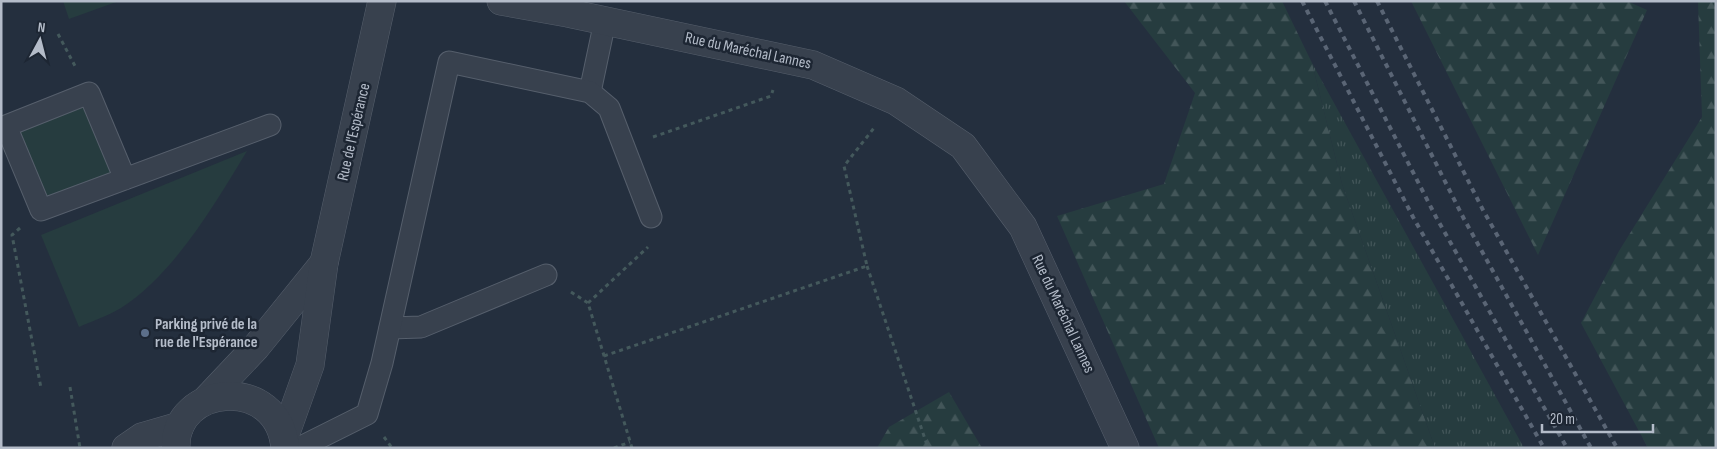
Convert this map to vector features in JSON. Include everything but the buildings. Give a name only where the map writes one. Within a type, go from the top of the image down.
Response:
[{"type":"street","name":"Rue de l'Espérance","points":[[289,444],[310,365],[324,263],[382,1]]},
{"type":"street","name":"Rue du Maréchal Lannes","points":[[501,1],[813,65],[896,101],[963,146],[1023,228],[1125,448]]},
{"type":"street","name":"Rue de l'Espérance","points":[[178,437],[190,412],[205,401],[256,347],[324,263]]},
{"type":"street","points":[[205,401],[220,396],[237,395],[254,400],[267,409],[278,422],[289,444]]},
{"type":"street","points":[[126,448],[142,437],[178,437]]},
{"type":"lane","points":[[590,92],[605,21]]},
{"type":"lane","points":[[289,444],[367,414],[390,328],[449,62],[590,92],[609,108],[651,217]]},
{"type":"lane","points":[[125,179],[89,93],[6,126],[41,210],[125,179],[270,125]]},
{"type":"lane","points":[[390,328],[421,327],[546,275]]},
{"type":"path","points":[[58,34],[89,93]]},
{"type":"path","points":[[624,147],[771,96],[785,59]]},
{"type":"path","points":[[896,101],[844,166],[867,266],[928,448]]},
{"type":"path","points":[[41,210],[12,235],[41,388]]},
{"type":"path","points":[[588,303],[648,246],[651,217]]},
{"type":"path","points":[[604,356],[867,266]]},
{"type":"path","points":[[546,275],[588,303],[632,448]]},
{"type":"path","points":[[70,386],[80,448]]},
{"type":"path","points":[[614,448],[630,442]]},
{"type":"green space","points":[[63,1],[119,1],[69,19]]},
{"type":"green space","points":[[1124,1],[1282,1],[1312,63],[1342,184],[1435,448],[1159,448],[1057,216],[1164,184],[1195,93]]},
{"type":"green space","points":[[1411,1],[1627,1],[1647,10],[1538,255]]},
{"type":"green space","points":[[1716,1],[1716,448],[1648,448],[1581,323],[1619,251],[1702,117],[1698,2]]},
{"type":"green space","points":[[1312,63],[1524,448],[1435,448],[1342,184]]},
{"type":"green space","points":[[85,102],[116,176],[44,202],[14,128]]},
{"type":"green space","points":[[247,151],[192,237],[159,277],[121,308],[79,327],[41,235]]},
{"type":"green space","points":[[949,392],[982,448],[877,448],[889,427]]},
{"type":"railway","points":[[1302,1],[1413,217],[1544,448]]},
{"type":"railway","points":[[1325,1],[1436,217],[1567,448]]},
{"type":"railway","points":[[1354,1],[1464,219],[1591,448]]},
{"type":"railway","points":[[1377,1],[1483,210],[1617,448]]},
{"type":"place","name":"Parking privé de la rue de l'Espérance","points":[[145,333]]}]
